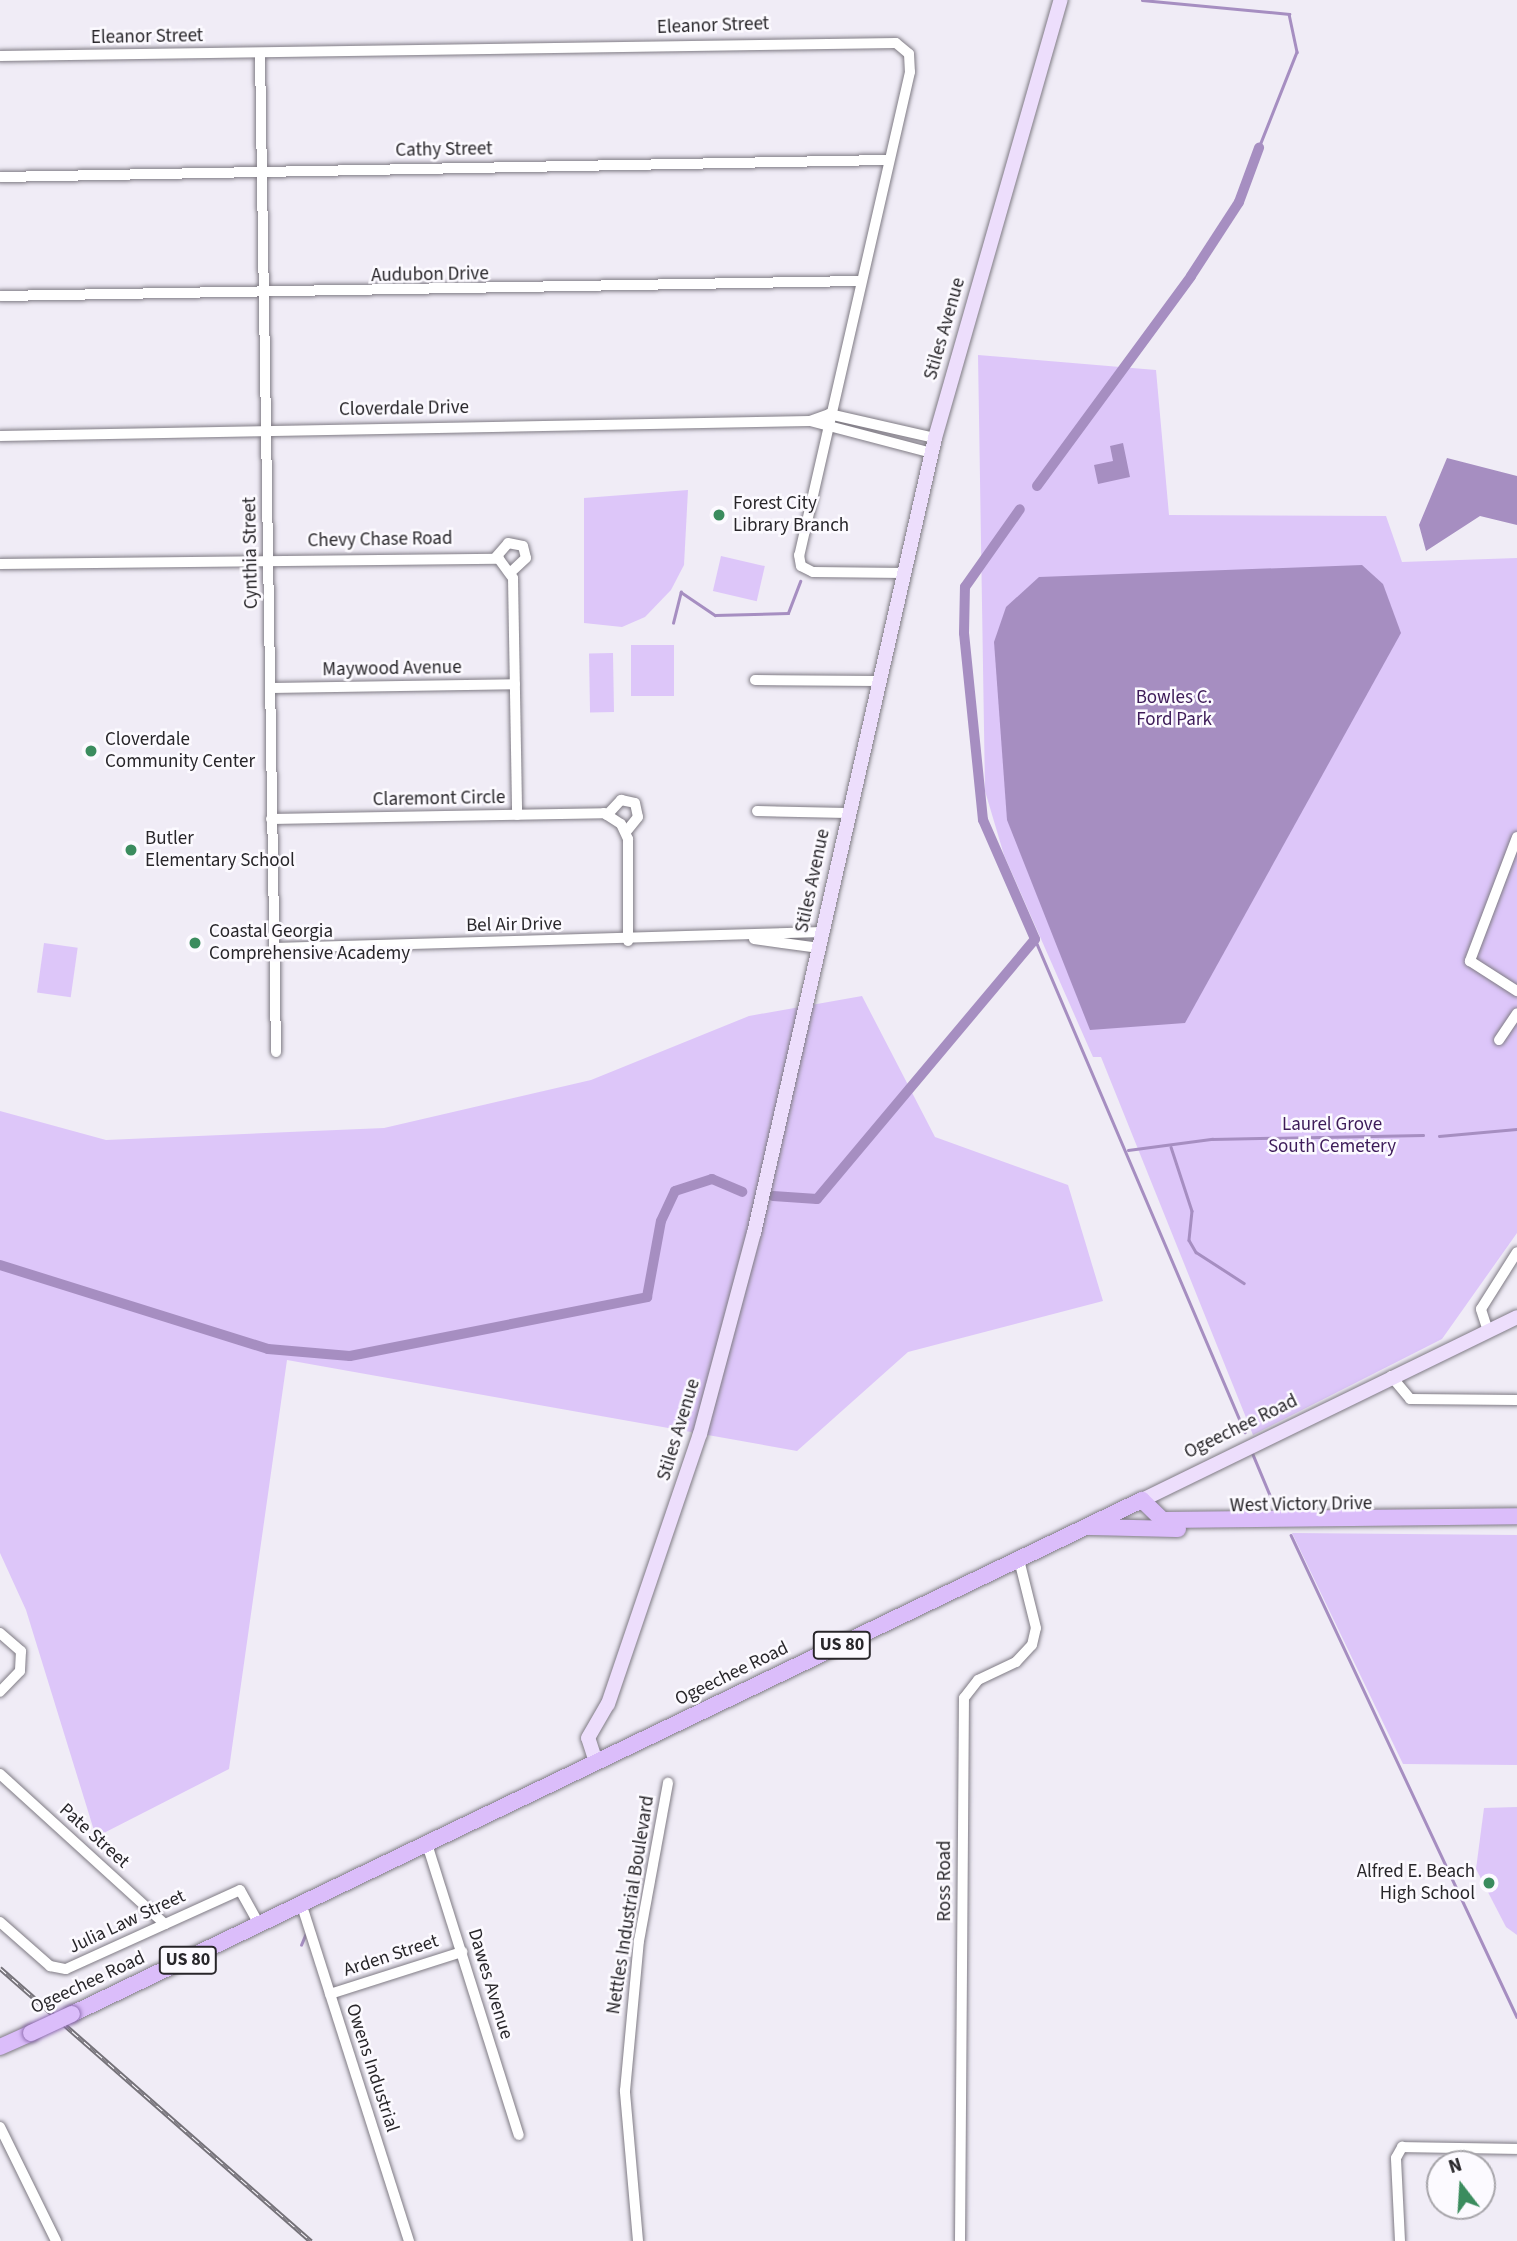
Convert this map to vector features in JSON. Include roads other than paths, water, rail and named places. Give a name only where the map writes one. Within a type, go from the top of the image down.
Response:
[{"type":"main road","name":"Ogeechee Road","points":[[0,2047],[302,1906],[1142,1500]]},
{"type":"main road","name":"West Victory Drive","points":[[1142,1500],[1163,1520],[1517,1516]]},
{"type":"main road","name":"West Victory Drive","points":[[1087,1526],[1517,1525]]},
{"type":"street","name":"Stiles Avenue","points":[[596,1762],[589,1738],[608,1704],[699,1434],[823,932],[846,813],[934,446],[1061,0]]},
{"type":"street","name":"Eleanor Street","points":[[0,56],[260,54],[884,40],[909,54],[910,72],[829,414],[799,555],[801,566],[813,572],[904,573]]},
{"type":"street","name":"Cynthia Street","points":[[260,54],[264,170],[263,296],[276,1052]]},
{"type":"street","name":"Cathy Street","points":[[0,177],[889,160]]},
{"type":"street","name":"Audubon Drive","points":[[0,296],[263,296],[861,281]]},
{"type":"street","points":[[829,414],[934,446]]},
{"type":"street","name":"Cloverdale Drive","points":[[0,436],[810,421],[829,414]]},
{"type":"street","name":"Cloverdale Drive","points":[[810,421],[826,428],[934,446]]},
{"type":"street","points":[[511,572],[525,560],[523,546],[508,542],[496,557],[511,572],[517,815]]},
{"type":"street","name":"Chevy Chase Road","points":[[0,564],[496,557]]},
{"type":"street","points":[[755,680],[878,681]]},
{"type":"street","name":"Maywood Avenue","points":[[271,688],[515,684]]},
{"type":"street","name":"Claremont Circle","points":[[271,819],[607,815],[621,800],[635,803],[638,817],[626,831],[628,940]]},
{"type":"street","points":[[757,810],[846,813]]},
{"type":"street","points":[[607,815],[626,831]]},
{"type":"street","points":[[1517,837],[1470,961],[1517,991]]},
{"type":"street","name":"Bel Air Drive","points":[[274,948],[754,938],[823,932]]},
{"type":"street","name":"Bel Air Drive","points":[[754,938],[819,948]]},
{"type":"street","points":[[1499,1040],[1517,1013]]},
{"type":"street","points":[[1488,1331],[1481,1309],[1517,1252]]},
{"type":"street","name":"Ogeechee Road","points":[[1142,1500],[1391,1376],[1517,1317]]},
{"type":"street","points":[[1391,1376],[1410,1399],[1517,1400]]},
{"type":"street","name":"Ross Road","points":[[960,2241],[964,1698],[978,1680],[1016,1662],[1032,1645],[1036,1628],[1019,1560]]},
{"type":"street","points":[[0,1633],[21,1651],[20,1671],[0,1692]]},
{"type":"street","name":"Pate Street","points":[[0,1774],[165,1924]]},
{"type":"street","name":"Nettles Industrial Boulevard","points":[[638,2241],[626,2078],[639,1941],[668,1783]]},
{"type":"street","name":"Dawes Avenue","points":[[427,1844],[519,2135]]},
{"type":"street","name":"Julia Law Street","points":[[0,1922],[50,1966],[66,1969],[240,1890],[260,1926]]},
{"type":"street","name":"Owens Industrial","points":[[302,1906],[409,2241]]},
{"type":"street","name":"Arden Street","points":[[330,1994],[462,1952]]},
{"type":"street","points":[[0,2127],[56,2241]]},
{"type":"street","points":[[1400,2241],[1396,2158],[1402,2147],[1517,2149]]},
{"type":"waterway","points":[[1142,0],[1289,14],[1297,52],[1259,148]]},
{"type":"waterway","points":[[1037,486],[1191,276],[1239,202],[1259,148]]},
{"type":"waterway","points":[[773,1196],[817,1199],[1035,939],[983,820],[964,633],[965,587],[1020,509]]},
{"type":"waterway","points":[[673,623],[681,592],[715,615],[788,613],[800,581]]},
{"type":"waterway","points":[[1035,939],[1245,1432]]},
{"type":"waterway","points":[[1439,1136],[1517,1129]]},
{"type":"waterway","points":[[1128,1150],[1212,1139],[1423,1135]]},
{"type":"waterway","points":[[1171,1147],[1192,1211],[1189,1240],[1196,1252],[1244,1283]]},
{"type":"waterway","points":[[0,1265],[268,1349],[350,1356],[647,1297],[661,1221],[675,1191],[712,1179],[742,1192]]},
{"type":"waterway","points":[[1252,1452],[1275,1507]]},
{"type":"waterway","points":[[1291,1535],[1517,2017]]},
{"type":"waterway","points":[[301,1945],[306,1933]]},
{"type":"railway","points":[[0,1968],[311,2241]]},
{"type":"place","name":"Forest City Library Branch","points":[[719,515]]},
{"type":"place","name":"Cloverdale Community Center","points":[[91,751]]},
{"type":"place","name":"Butler Elementary School","points":[[131,850]]},
{"type":"place","name":"Coastal Georgia Comprehensive Academy","points":[[195,943]]},
{"type":"place","name":"Alfred E. Beach High School","points":[[1489,1883]]},
{"type":"park label","name":"Bowles C. Ford Park","points":[[1174,709]]},
{"type":"park label","name":"Laurel Grove South Cemetery","points":[[1332,1136]]}]
